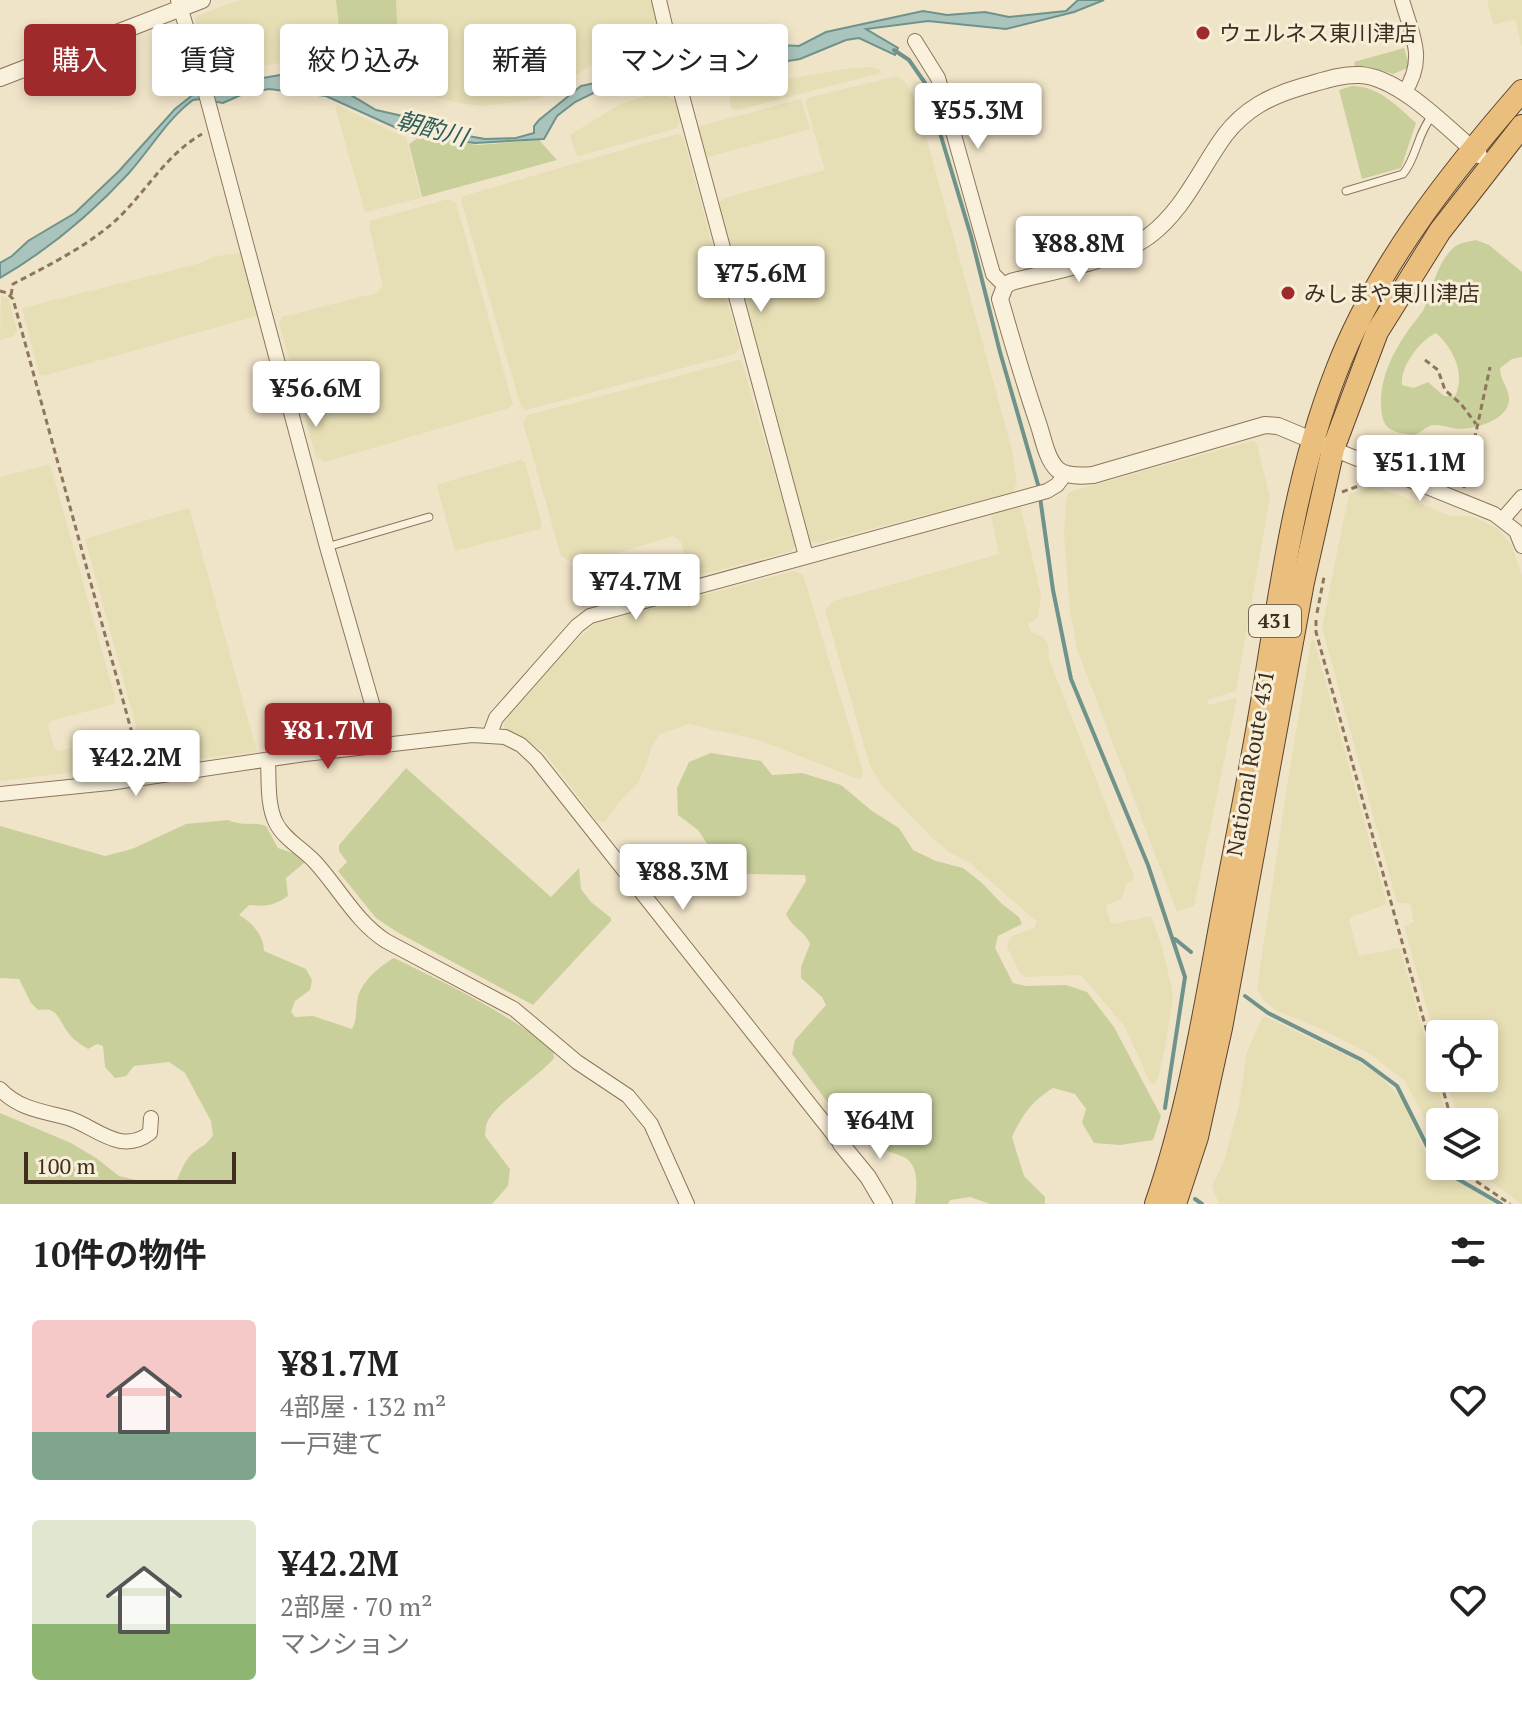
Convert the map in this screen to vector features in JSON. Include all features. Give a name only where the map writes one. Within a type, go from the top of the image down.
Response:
[{"type":"highway","name":"National Route 431","points":[[1175,1204],[1197,1137],[1221,1028],[1303,582],[1337,370],[1377,287],[1422,217],[1472,149],[1522,91]]},
{"type":"highway","name":"National Route 431","points":[[1156,1204],[1178,1131],[1199,1038],[1301,483],[1323,445],[1377,332],[1440,231],[1522,126]]},
{"type":"street","points":[[0,78],[179,4],[202,0]]},
{"type":"street","points":[[659,0],[806,556]]},
{"type":"street","points":[[1402,0],[1418,62],[1404,93]]},
{"type":"street","points":[[179,4],[384,745]]},
{"type":"street","points":[[915,41],[938,78],[993,274],[1005,286]]},
{"type":"street","points":[[1491,165],[1385,81],[1357,75],[1334,78],[1271,97],[1243,114],[1183,201],[1151,235],[1123,251],[1011,282],[1005,286],[1000,299],[1020,371],[1057,469],[1078,476],[1093,475],[1265,425],[1278,426],[1503,519],[1516,531],[1522,546]]},
{"type":"street","points":[[490,734],[496,718],[577,626],[590,616],[1047,491],[1057,485],[1066,473]]},
{"type":"street","points":[[1503,519],[1522,497]]},
{"type":"street","points":[[0,794],[384,745],[490,734],[514,740],[536,759],[868,1177],[884,1204]]},
{"type":"street","points":[[268,761],[275,822],[318,865],[367,927],[386,941],[514,1009],[577,1062],[628,1096],[651,1124],[687,1204]]},
{"type":"street","points":[[0,1089],[10,1100],[29,1109],[72,1119],[112,1140],[141,1140],[150,1133],[151,1118]]},
{"type":"lane","points":[[1346,191],[1403,174],[1409,167],[1422,128],[1432,116]]},
{"type":"lane","points":[[327,547],[429,517]]},
{"type":"path","points":[[144,778],[11,295],[13,284],[84,246],[115,221],[175,154],[214,125]]},
{"type":"path","points":[[0,291],[11,295]]},
{"type":"path","points":[[1425,360],[1438,370],[1445,390],[1476,424]]},
{"type":"path","points":[[1460,499],[1471,463],[1476,424],[1490,367]]},
{"type":"path","points":[[1340,497],[1344,489],[1385,476],[1388,471]]},
{"type":"path","points":[[1325,575],[1315,627],[1448,1108]]},
{"type":"path","points":[[1474,1180],[1510,1204]]},
{"type":"shaded area","points":[[240,0],[336,0],[338,24],[280,24],[280,63],[264,66],[264,24],[195,24],[196,16]]},
{"type":"shaded area","points":[[396,0],[652,0],[659,24],[592,24],[592,64],[576,75],[576,24],[464,24],[464,96],[546,96],[482,106],[432,96],[448,96],[448,24],[397,24]]},
{"type":"shaded area","points":[[1487,0],[1522,0],[1522,47],[1515,20],[1493,25]]},
{"type":"shaded area","points":[[870,67],[881,70],[881,73],[738,110],[732,109],[729,96],[788,96],[788,79]]},
{"type":"shaded area","points":[[897,76],[906,83],[917,104],[1012,450],[1017,481],[1013,492],[817,543],[809,541],[716,206],[724,198],[825,170],[806,104],[807,98]]},
{"type":"shaded area","points":[[645,96],[668,96],[676,101],[681,118],[677,128],[579,156],[576,154],[570,135],[620,104]]},
{"type":"shaded area","points":[[801,99],[810,129],[708,157],[703,155],[700,126]]},
{"type":"shaded area","points":[[339,106],[406,138],[421,198],[365,212],[335,107]]},
{"type":"shaded area","points":[[677,134],[683,136],[740,348],[735,354],[526,410],[521,407],[461,200],[463,196]]},
{"type":"shaded area","points":[[448,199],[456,203],[513,404],[509,408],[325,462],[316,457],[279,323],[282,317],[376,293],[383,286],[370,221]]},
{"type":"shaded area","points":[[240,253],[245,256],[259,312],[257,316],[43,376],[39,374],[22,308],[197,264],[217,256]]},
{"type":"shaded area","points":[[1,295],[9,299],[17,331],[14,336],[0,340]]},
{"type":"shaded area","points":[[739,360],[795,545],[792,551],[696,576],[690,573],[681,542],[674,536],[577,565],[561,556],[523,422],[528,415]]},
{"type":"shaded area","points":[[1252,441],[1257,444],[1270,497],[1236,691],[1207,700],[1209,705],[1237,698],[1194,906],[1177,912],[1077,649],[1070,611],[1064,535],[1066,501],[1069,492]]},
{"type":"shaded area","points":[[521,460],[525,462],[542,525],[540,529],[455,551],[437,487],[439,484]]},
{"type":"shaded area","points":[[47,465],[51,467],[115,698],[114,704],[51,721],[48,725],[54,748],[58,751],[124,735],[132,760],[126,766],[0,781],[0,477]]},
{"type":"shaded area","points":[[1375,486],[1451,516],[1471,516],[1497,528],[1511,544],[1522,576],[1522,1204],[1489,1180],[1498,1180],[1498,1108],[1455,1108],[1450,1092],[1498,1092],[1498,1020],[1430,1020],[1404,926],[1414,922],[1410,903],[1397,903],[1322,627],[1349,494]]},
{"type":"shaded area","points":[[1020,505],[1041,595],[1038,618],[1028,624],[1031,632],[1043,637],[1048,645],[1049,659],[1134,876],[1133,881],[1127,883],[1122,899],[1106,905],[1110,921],[1113,924],[1151,916],[1171,985],[1173,996],[1166,1043],[1154,1084],[1150,1083],[1125,1027],[1081,975],[1026,977],[1020,973],[1007,947],[1008,941],[1012,936],[1034,928],[1037,922],[970,863],[949,852],[931,837],[884,788],[870,766],[825,610],[833,601],[999,554],[992,511]]},
{"type":"shaded area","points":[[187,508],[257,752],[153,764],[145,759],[85,539]]},
{"type":"shaded area","points":[[795,571],[803,575],[863,771],[860,780],[759,740],[689,724],[660,734],[651,748],[638,783],[605,822],[597,821],[543,751],[504,728],[504,720],[560,656],[596,623]]},
{"type":"shaded area","points":[[1314,640],[1387,904],[1349,920],[1359,956],[1400,948],[1426,1042],[1426,1092],[1440,1092],[1444,1108],[1426,1108],[1426,1121],[1404,1080],[1370,1054],[1277,1011],[1263,1000],[1257,989],[1311,641]]},
{"type":"shaded area","points":[[1266,1017],[1357,1061],[1380,1076],[1403,1101],[1426,1152],[1426,1180],[1455,1180],[1495,1204],[1219,1204],[1212,1186],[1224,1161],[1239,1105],[1247,1052],[1262,1018]]},
{"type":"green space","points":[[336,0],[396,0],[397,24],[338,24]]},
{"type":"green space","points":[[1404,48],[1410,67],[1393,74],[1355,66],[1354,62]]},
{"type":"green space","points":[[1352,86],[1379,93],[1416,123],[1401,168],[1362,179],[1339,90]]},
{"type":"green space","points":[[421,136],[478,145],[539,140],[557,160],[422,197],[409,144]]},
{"type":"green space","points":[[1476,240],[1489,245],[1522,272],[1522,357],[1512,359],[1500,368],[1509,397],[1508,405],[1499,417],[1476,427],[1461,429],[1433,425],[1414,435],[1388,428],[1381,411],[1383,382],[1389,364],[1403,337],[1424,309],[1447,254],[1458,244]],"holes":[[[1436,333],[1458,370],[1455,396],[1444,396],[1428,382],[1414,388],[1402,385],[1404,370],[1418,348]]]},
{"type":"green space","points":[[711,753],[761,761],[772,775],[802,773],[841,785],[872,811],[899,828],[913,850],[936,861],[963,868],[982,883],[1019,917],[1022,924],[998,936],[995,948],[1013,983],[1026,986],[1066,985],[1087,992],[1114,1027],[1161,1116],[1153,1140],[1120,1145],[1094,1143],[1082,1123],[1086,1109],[1075,1094],[1053,1088],[1028,1109],[1012,1137],[1024,1176],[1045,1197],[1045,1204],[990,1204],[970,1197],[950,1200],[948,1204],[915,1204],[916,1180],[911,1163],[882,1148],[880,1134],[857,1105],[839,1107],[828,1103],[792,1054],[795,1040],[826,1005],[822,997],[801,978],[801,967],[810,944],[786,914],[806,881],[805,875],[744,874],[718,860],[698,830],[678,815],[677,788],[689,762]]},
{"type":"green space","points":[[406,768],[551,897],[579,868],[581,889],[611,918],[533,1005],[376,918],[338,871],[347,862],[339,851],[339,845]]},
{"type":"green space","points":[[228,820],[266,826],[278,848],[302,856],[304,863],[286,878],[288,896],[270,905],[249,905],[239,915],[256,930],[264,951],[306,969],[312,980],[310,990],[295,1001],[291,1012],[295,1017],[313,1016],[352,1029],[363,985],[394,958],[496,1011],[553,1050],[554,1058],[498,1108],[486,1125],[485,1136],[510,1169],[508,1186],[492,1204],[0,1204],[0,1113],[71,1143],[119,1176],[149,1183],[177,1180],[188,1158],[213,1135],[211,1121],[185,1073],[169,1062],[134,1066],[126,1076],[115,1078],[105,1067],[103,1046],[97,1044],[88,1049],[69,1034],[53,1012],[38,1010],[31,1003],[19,979],[0,978],[0,826],[105,856],[132,849],[186,824]]},
{"type":"water","points":[[1078,0],[1104,0],[1074,12],[1006,29],[928,21],[866,29],[898,48],[895,55],[859,38],[788,61],[788,45],[799,46],[826,32],[923,11],[947,15],[985,12],[1009,17],[1066,11]]},
{"type":"water","points":[[280,75],[280,90],[264,90],[264,78]]},
{"type":"water","name":"朝酌川","points":[[592,84],[592,94],[557,116],[544,139],[475,143],[414,136],[326,96],[353,96],[376,110],[434,123],[457,134],[485,139],[516,138],[534,133],[534,126],[539,120],[569,96],[576,96],[576,90]]},
{"type":"water","points":[[191,96],[239,96],[223,103],[193,100],[175,116],[128,174],[99,203],[52,243],[0,278],[0,263],[28,241],[75,213],[119,171],[175,109]]},
{"type":"waterway","points":[[894,50],[909,60],[925,83],[971,236],[1039,488]]},
{"type":"waterway","points":[[1040,497],[1053,590],[1071,679],[1148,865],[1185,977],[1165,1108]]},
{"type":"waterway","points":[[1175,939],[1191,952]]},
{"type":"waterway","points":[[1245,996],[1268,1013],[1362,1060],[1397,1086],[1426,1144]]},
{"type":"waterway","points":[[1459,1180],[1501,1204]]},
{"type":"waterway","points":[[1195,1199],[1202,1204]]},
{"type":"place","name":"ウェルネス東川津店","points":[[1203,33]]},
{"type":"place","name":"みしまや東川津店","points":[[1288,293]]}]
